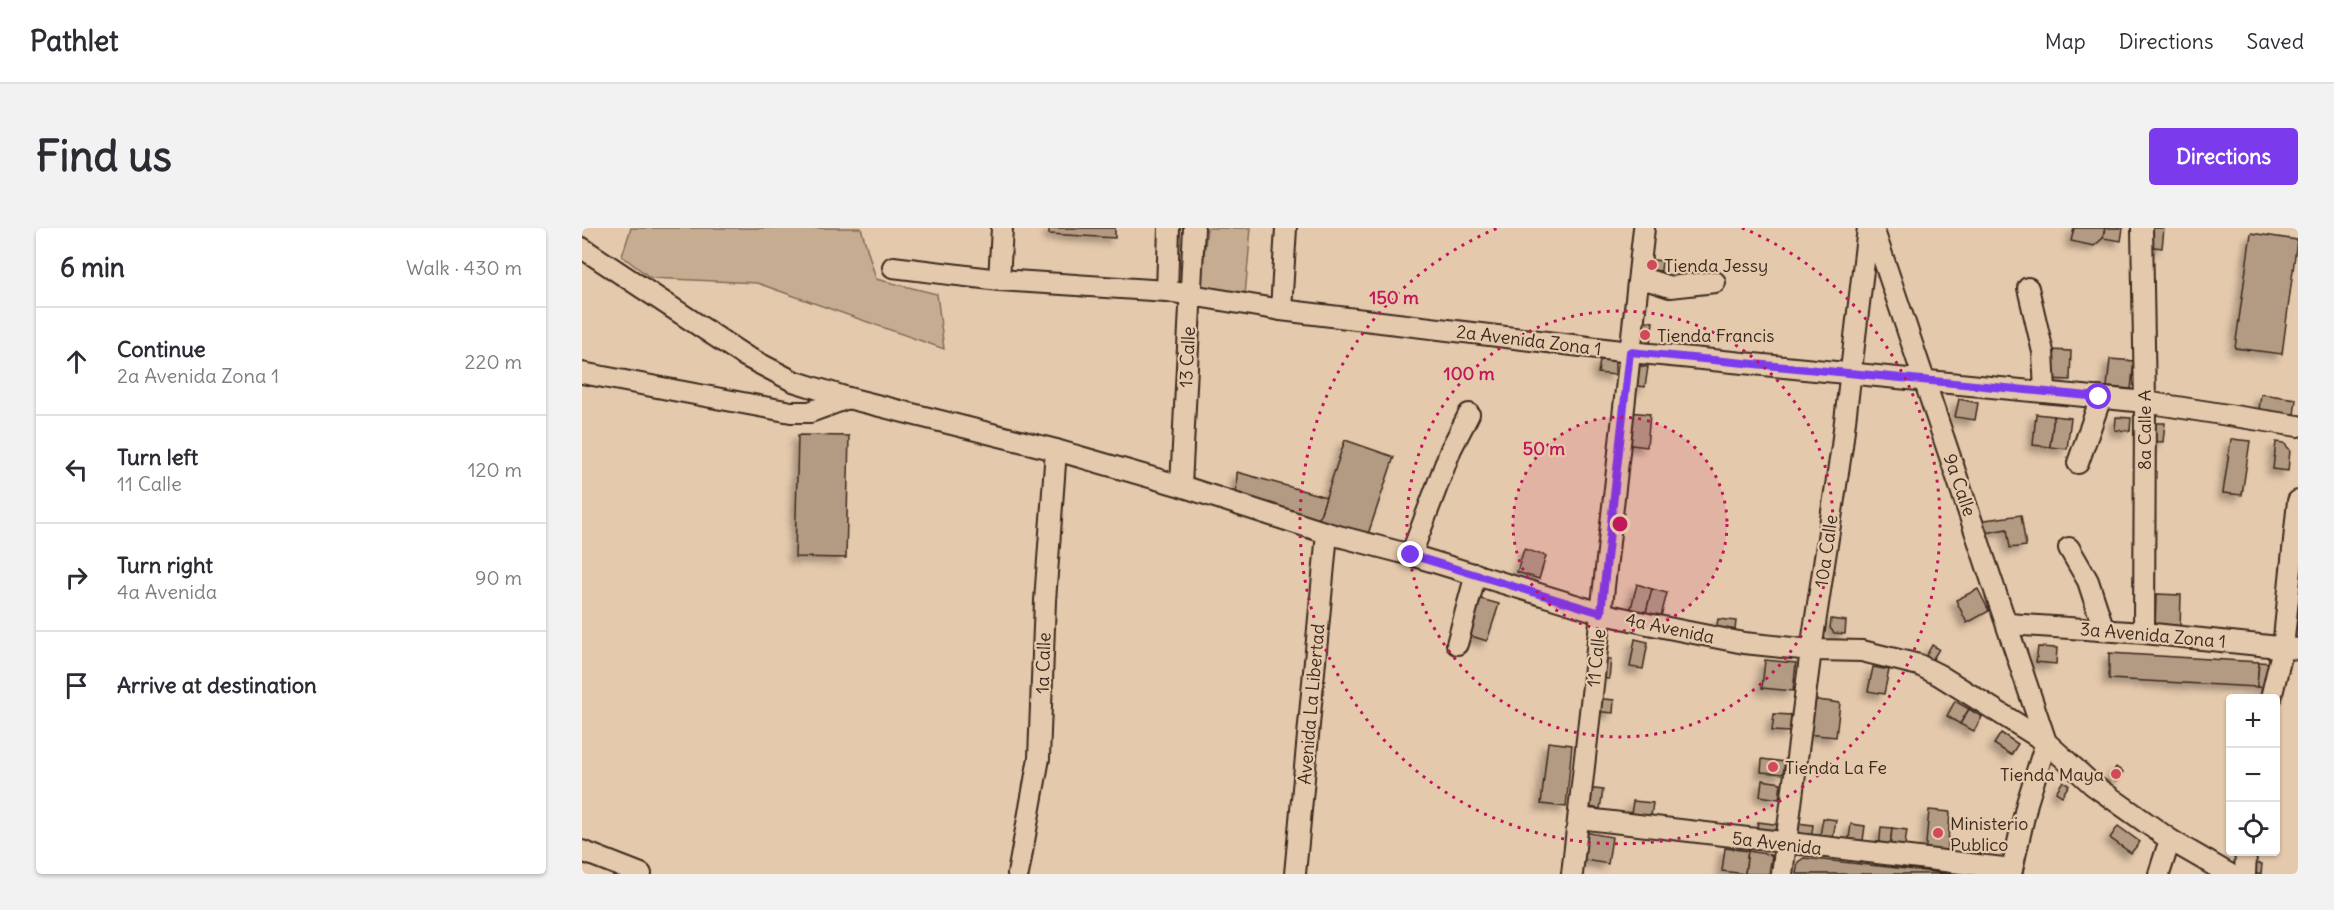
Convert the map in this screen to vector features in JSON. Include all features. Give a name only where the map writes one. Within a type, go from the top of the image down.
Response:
[{"type":"street","points":[[999,280],[1002,228]]},
{"type":"street","points":[[1167,291],[1169,228]]},
{"type":"street","name":"13 Calle","points":[[1180,486],[1194,228]]},
{"type":"street","points":[[1281,310],[1286,228]]},
{"type":"street","name":"11 Calle","points":[[1572,874],[1644,228]]},
{"type":"street","name":"10a Calle","points":[[1782,874],[1870,228]]},
{"type":"street","name":"9a Calle","points":[[1870,228],[1925,380],[2046,742],[2093,785],[2172,841],[2229,874]]},
{"type":"street","name":"8a Calle A","points":[[2142,228],[2145,402],[2144,633]]},
{"type":"street","name":"4a Avenida","points":[[582,248],[745,356],[793,381],[848,399],[1056,450],[1180,486],[1327,533],[1411,555],[1601,613],[1744,643],[1811,650],[1862,651],[1919,665],[1939,675],[2046,742]]},
{"type":"street","name":"2a Avenida Zona 1","points":[[892,267],[999,280],[1167,291],[1281,310],[1630,352],[2145,402],[2221,412],[2298,426]]},
{"type":"street","points":[[1639,277],[1670,287],[1715,282]]},
{"type":"street","points":[[2028,288],[2043,352],[2045,391]]},
{"type":"street","points":[[582,373],[791,412],[810,412],[848,399]]},
{"type":"street","points":[[2078,464],[2099,397]]},
{"type":"street","points":[[1411,555],[1451,449],[1469,414]]},
{"type":"street","name":"1a Calle","points":[[1018,874],[1039,758],[1045,601],[1056,450]]},
{"type":"street","points":[[2273,694],[2290,648],[2298,501]]},
{"type":"street","name":"Avenida La Libertad","points":[[1295,874],[1327,533]]},
{"type":"street","points":[[2069,548],[2088,581],[2104,630]]},
{"type":"street","points":[[1457,645],[1476,574]]},
{"type":"street","name":"3a Avenida Zona 1","points":[[2008,624],[2144,633],[2290,648]]},
{"type":"street","points":[[2011,872],[2027,803],[2046,742]]},
{"type":"street","name":"5a Avenida","points":[[1579,818],[2011,872]]},
{"type":"street","points":[[2160,874],[2172,841]]},
{"type":"street","points":[[582,851],[640,874]]},
{"type":"street","points":[[2245,874],[2246,856]]},
{"type":"shaded area","points":[[631,228],[861,228],[876,279],[937,294],[944,349],[757,283],[651,278],[622,256]]},
{"type":"shaded area","points":[[1207,228],[1251,228],[1245,296],[1200,292]]},
{"type":"building","points":[[1049,228],[1115,228],[1115,238],[1049,234]]},
{"type":"building","points":[[2074,228],[2105,228],[2103,238],[2094,246],[2071,241]]},
{"type":"building","points":[[2105,228],[2123,228],[2121,241],[2103,238]]},
{"type":"building","points":[[2148,228],[2164,228],[2162,248],[2146,246]]},
{"type":"building","points":[[2251,233],[2297,240],[2282,354],[2235,348]]},
{"type":"building","name":"Tienda Jessy","points":[[1644,259],[1662,261],[1661,271],[1643,269]]},
{"type":"building","name":"Tienda Francis","points":[[1640,320],[1653,322],[1649,351],[1636,349]]},
{"type":"building","points":[[2050,350],[2071,351],[2070,380],[2049,379]]},
{"type":"building","points":[[2110,359],[2134,361],[2131,389],[2107,387]]},
{"type":"building","points":[[1600,360],[1615,361],[1615,375],[1598,373]]},
{"type":"building","points":[[1634,365],[1648,367],[1645,387],[1632,385]]},
{"type":"building","points":[[2261,394],[2296,399],[2294,415],[2259,410]]},
{"type":"building","points":[[1959,399],[1978,403],[1975,420],[1955,417]]},
{"type":"building","points":[[1628,412],[1650,414],[1647,447],[1624,444]]},
{"type":"building","points":[[2036,414],[2054,416],[2050,447],[2033,445]]},
{"type":"building","points":[[2054,416],[2071,418],[2067,449],[2050,447]]},
{"type":"building","points":[[2116,417],[2131,418],[2130,431],[2115,430]]},
{"type":"building","points":[[2149,423],[2165,423],[2163,442],[2148,441]]},
{"type":"building","points":[[798,435],[849,436],[846,558],[795,557]]},
{"type":"building","points":[[2231,439],[2250,441],[2242,495],[2223,493]]},
{"type":"building","points":[[1345,440],[1394,457],[1365,543],[1316,527]]},
{"type":"building","points":[[2276,442],[2284,443],[2290,450],[2288,471],[2273,469]]},
{"type":"building","points":[[1237,472],[1326,497],[1316,527],[1236,502]]},
{"type":"building","points":[[2021,515],[2026,546],[2010,548],[2007,529],[1980,534],[1978,521]]},
{"type":"building","points":[[1524,549],[1546,556],[1539,579],[1517,572]]},
{"type":"building","points":[[1637,584],[1652,589],[1645,616],[1630,612]]},
{"type":"building","points":[[1652,589],[1667,593],[1659,624],[1644,620]]},
{"type":"building","points":[[1978,589],[1989,611],[1967,623],[1956,600]]},
{"type":"building","points":[[2156,594],[2181,595],[2180,628],[2155,628]]},
{"type":"building","points":[[1474,597],[1499,604],[1487,641],[1462,633]]},
{"type":"building","points":[[2289,599],[2298,600],[2298,643],[2284,641]]},
{"type":"building","points":[[1718,619],[1736,621],[1734,639],[1715,636]]},
{"type":"building","points":[[1831,619],[1846,621],[1845,634],[1834,633],[1830,628]]},
{"type":"building","points":[[1635,639],[1648,642],[1643,669],[1630,667]]},
{"type":"building","points":[[1932,645],[1939,649],[1931,662],[1925,658]]},
{"type":"building","points":[[2038,647],[2057,648],[2056,664],[2036,662]]},
{"type":"building","points":[[2109,653],[2259,662],[2257,687],[2109,679]]},
{"type":"building","points":[[1601,657],[1611,659],[1609,679],[1598,678]]},
{"type":"building","points":[[1765,660],[1796,663],[1793,691],[1762,688]]},
{"type":"building","points":[[2259,662],[2271,663],[2270,688],[2257,687]]},
{"type":"building","points":[[1873,667],[1889,670],[1884,694],[1868,691]]},
{"type":"building","points":[[1595,698],[1614,700],[1613,713],[1593,711]]},
{"type":"building","points":[[1810,699],[1840,703],[1836,737],[1806,734]]},
{"type":"building","points":[[1955,701],[1969,709],[1960,724],[1947,716]]},
{"type":"building","points":[[1969,709],[1982,717],[1974,731],[1960,724]]},
{"type":"building","points":[[1774,714],[1791,715],[1790,732],[1772,731]]},
{"type":"building","points":[[2001,733],[2018,744],[2011,755],[1994,744]]},
{"type":"building","points":[[1548,742],[1572,745],[1566,807],[1541,804]]},
{"type":"building","name":"Tienda La Fe","points":[[1762,759],[1785,762],[1783,774],[1761,772]]},
{"type":"building","name":"Tienda Maya","points":[[2116,767],[2123,772],[2116,781],[2110,777]]},
{"type":"building","points":[[1762,780],[1781,783],[1779,799],[1760,796]]},
{"type":"building","points":[[2063,781],[2069,785],[2062,796],[2056,792]]},
{"type":"building","points":[[1586,788],[1603,790],[1600,809],[1583,806]]},
{"type":"building","points":[[1633,801],[1653,803],[1650,823],[1630,821]]},
{"type":"building","name":"Ministerio Publico","points":[[1929,810],[1950,812],[1947,857],[1925,855]]},
{"type":"building","points":[[1823,818],[1836,820],[1832,844],[1819,842]]},
{"type":"building","points":[[1758,822],[1781,825],[1779,840],[1756,836]]},
{"type":"building","points":[[1797,823],[1813,825],[1811,842],[1795,840]]},
{"type":"building","points":[[1851,824],[1865,826],[1862,848],[1848,846]]},
{"type":"building","points":[[2118,826],[2140,842],[2131,853],[2110,838]]},
{"type":"building","points":[[1881,827],[1892,828],[1890,850],[1879,849]]},
{"type":"building","points":[[1892,828],[1907,830],[1904,851],[1890,850]]},
{"type":"building","points":[[1584,832],[1612,837],[1608,864],[1580,859]]},
{"type":"building","points":[[1979,843],[1989,843],[1988,860],[1978,860]]},
{"type":"building","points":[[1725,848],[1748,851],[1745,874],[1722,871]]},
{"type":"building","points":[[1748,851],[1772,855],[1769,874],[1745,874]]},
{"type":"building","points":[[1804,858],[1952,874],[1796,874],[1798,862]]},
{"type":"building","points":[[2250,863],[2262,864],[2261,874],[2249,874]]},
{"type":"place","name":"Tienda Jessy","points":[[1652,265]]},
{"type":"place","name":"Tienda Francis","points":[[1645,335]]},
{"type":"place","name":"Tienda La Fe","points":[[1773,767]]},
{"type":"place","name":"Tienda Maya","points":[[2116,774]]},
{"type":"place","name":"Ministerio Publico","points":[[1938,833]]},
{"type":"route","points":[[1411,555],[1601,613],[1630,352],[2099,397]]}]
